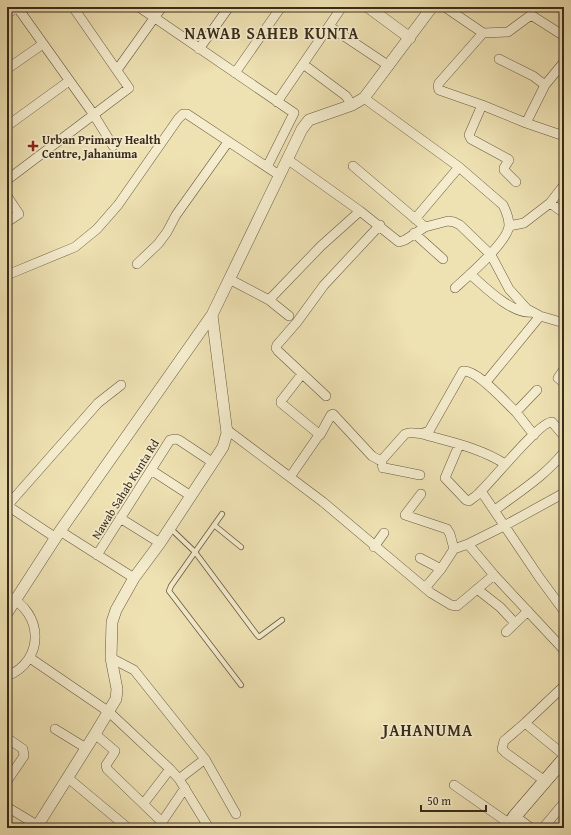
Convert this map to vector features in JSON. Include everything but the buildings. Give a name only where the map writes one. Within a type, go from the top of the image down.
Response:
[{"type":"main road","points":[[510,823],[564,759]]},
{"type":"street","points":[[7,14],[17,7],[94,115],[113,146]]},
{"type":"street","points":[[7,180],[129,88],[73,7]]},
{"type":"street","points":[[140,7],[292,112],[294,115],[267,167]]},
{"type":"street","points":[[117,70],[162,7]]},
{"type":"street","points":[[199,49],[229,7]]},
{"type":"street","points":[[235,73],[281,7]]},
{"type":"street","points":[[277,102],[342,7]]},
{"type":"street","points":[[368,7],[410,38]]},
{"type":"street","points":[[445,7],[483,33],[508,32],[531,15],[537,7]]},
{"type":"street","points":[[7,613],[12,598],[58,535],[212,315],[302,129],[309,120],[352,105],[364,98],[431,8]]},
{"type":"street","points":[[531,15],[564,36]]},
{"type":"street","points":[[329,26],[389,66]]},
{"type":"street","points":[[483,33],[439,83],[438,86],[441,91],[564,136]]},
{"type":"street","points":[[7,69],[43,44]]},
{"type":"street","points":[[499,59],[533,76],[545,85]]},
{"type":"street","points":[[526,123],[545,85],[564,62]]},
{"type":"street","points":[[303,64],[346,96],[352,105]]},
{"type":"street","points":[[7,126],[69,81]]},
{"type":"street","points":[[364,98],[459,167],[503,205],[507,212],[509,226],[506,234],[491,255],[455,288]]},
{"type":"street","points":[[482,105],[469,135],[471,139],[508,159],[509,160],[504,170],[516,182]]},
{"type":"street","points":[[7,275],[76,247],[97,229],[118,205],[181,116],[186,114],[279,175]]},
{"type":"street","points":[[137,264],[158,244],[167,232],[176,215],[228,142]]},
{"type":"street","points":[[287,159],[380,225],[399,242],[405,240],[424,227],[448,220],[460,225],[491,255],[513,294],[527,309],[564,323]]},
{"type":"street","points":[[353,166],[424,227]]},
{"type":"street","points":[[415,218],[459,167]]},
{"type":"street","points":[[509,226],[524,223],[550,202],[564,184]]},
{"type":"street","points":[[7,196],[19,214],[7,222]]},
{"type":"street","points":[[550,202],[564,213]]},
{"type":"street","points":[[269,300],[321,246],[360,211]]},
{"type":"street","points":[[326,396],[276,348],[324,284],[380,225]]},
{"type":"street","points":[[414,233],[443,259]]},
{"type":"street","points":[[470,274],[493,294],[516,310],[537,314]]},
{"type":"street","points":[[229,279],[269,300],[289,316]]},
{"type":"street","points":[[486,382],[537,314]]},
{"type":"street","points":[[7,807],[37,827],[96,734],[109,712],[117,694],[112,658],[112,622],[116,610],[134,578],[160,543],[223,447],[227,433],[212,315]]},
{"type":"street","points":[[564,369],[558,378],[564,384]]},
{"type":"street","points":[[422,434],[431,428],[463,371],[469,372],[486,382],[516,412],[534,435]]},
{"type":"street","points":[[302,374],[281,402],[319,435]]},
{"type":"street","points":[[7,506],[98,403],[121,385]]},
{"type":"street","points":[[516,412],[537,390]]},
{"type":"street","points":[[290,477],[319,435],[322,433],[331,415],[333,414],[372,456],[381,461],[383,468],[420,475]]},
{"type":"street","points":[[459,445],[445,478],[467,501],[469,501],[481,491],[534,435],[550,422],[564,436]]},
{"type":"street","points":[[226,429],[322,502],[425,588],[442,600],[456,607],[494,575]]},
{"type":"street","points":[[381,461],[405,434],[409,432],[422,434],[459,445],[495,457],[505,464]]},
{"type":"street","name":"Nawab Sahab Kunta Rd","points":[[7,506],[97,555],[170,440],[179,440],[212,462]]},
{"type":"street","points":[[494,510],[534,482],[555,463],[564,452]]},
{"type":"street","points":[[151,470],[191,496]]},
{"type":"street","points":[[481,491],[539,577],[564,610]]},
{"type":"street","points":[[425,588],[441,569],[454,549],[468,544],[504,526],[564,493]]},
{"type":"street","points":[[421,494],[405,515],[447,529],[454,549]]},
{"type":"street","points":[[120,518],[160,543]]},
{"type":"street","points":[[374,546],[384,533]]},
{"type":"street","points":[[468,544],[494,575],[564,650]]},
{"type":"street","points":[[97,555],[134,578]]},
{"type":"street","points":[[420,558],[441,569]]},
{"type":"street","points":[[476,589],[500,607],[515,623]]},
{"type":"street","points":[[7,676],[20,669],[30,658],[35,646],[36,633],[33,620],[26,609],[12,598]]},
{"type":"street","points":[[506,632],[528,611]]},
{"type":"street","points":[[30,658],[109,712],[179,779],[209,828]]},
{"type":"street","points":[[112,658],[134,670],[205,759],[236,814]]},
{"type":"street","points":[[545,781],[502,749],[504,741],[564,686]]},
{"type":"street","points":[[525,723],[564,755]]},
{"type":"street","points":[[55,729],[86,748]]},
{"type":"street","points":[[96,734],[115,751],[106,765],[107,769],[144,803],[161,825],[184,788]]},
{"type":"street","points":[[7,738],[23,749],[24,752],[24,756],[7,781]]},
{"type":"street","points":[[179,779],[205,759]]},
{"type":"street","points":[[144,803],[170,770]]},
{"type":"street","points":[[68,778],[128,828]]},
{"type":"street","points":[[454,785],[510,823],[531,828]]},
{"type":"street","points":[[543,828],[564,803]]},
{"type":"lane","points":[[222,514],[171,586],[170,591],[241,685]]},
{"type":"lane","points":[[214,525],[241,547]]},
{"type":"lane","points":[[170,528],[195,552],[257,636],[259,637],[282,620]]},
{"type":"place","name":"Urban Primary Health Centre, Jahanuma","points":[[33,146]]},
{"type":"district","name":"NAWAB SAHEB KUNTA","points":[[272,33]]},
{"type":"district","name":"JAHANUMA","points":[[428,730]]}]
